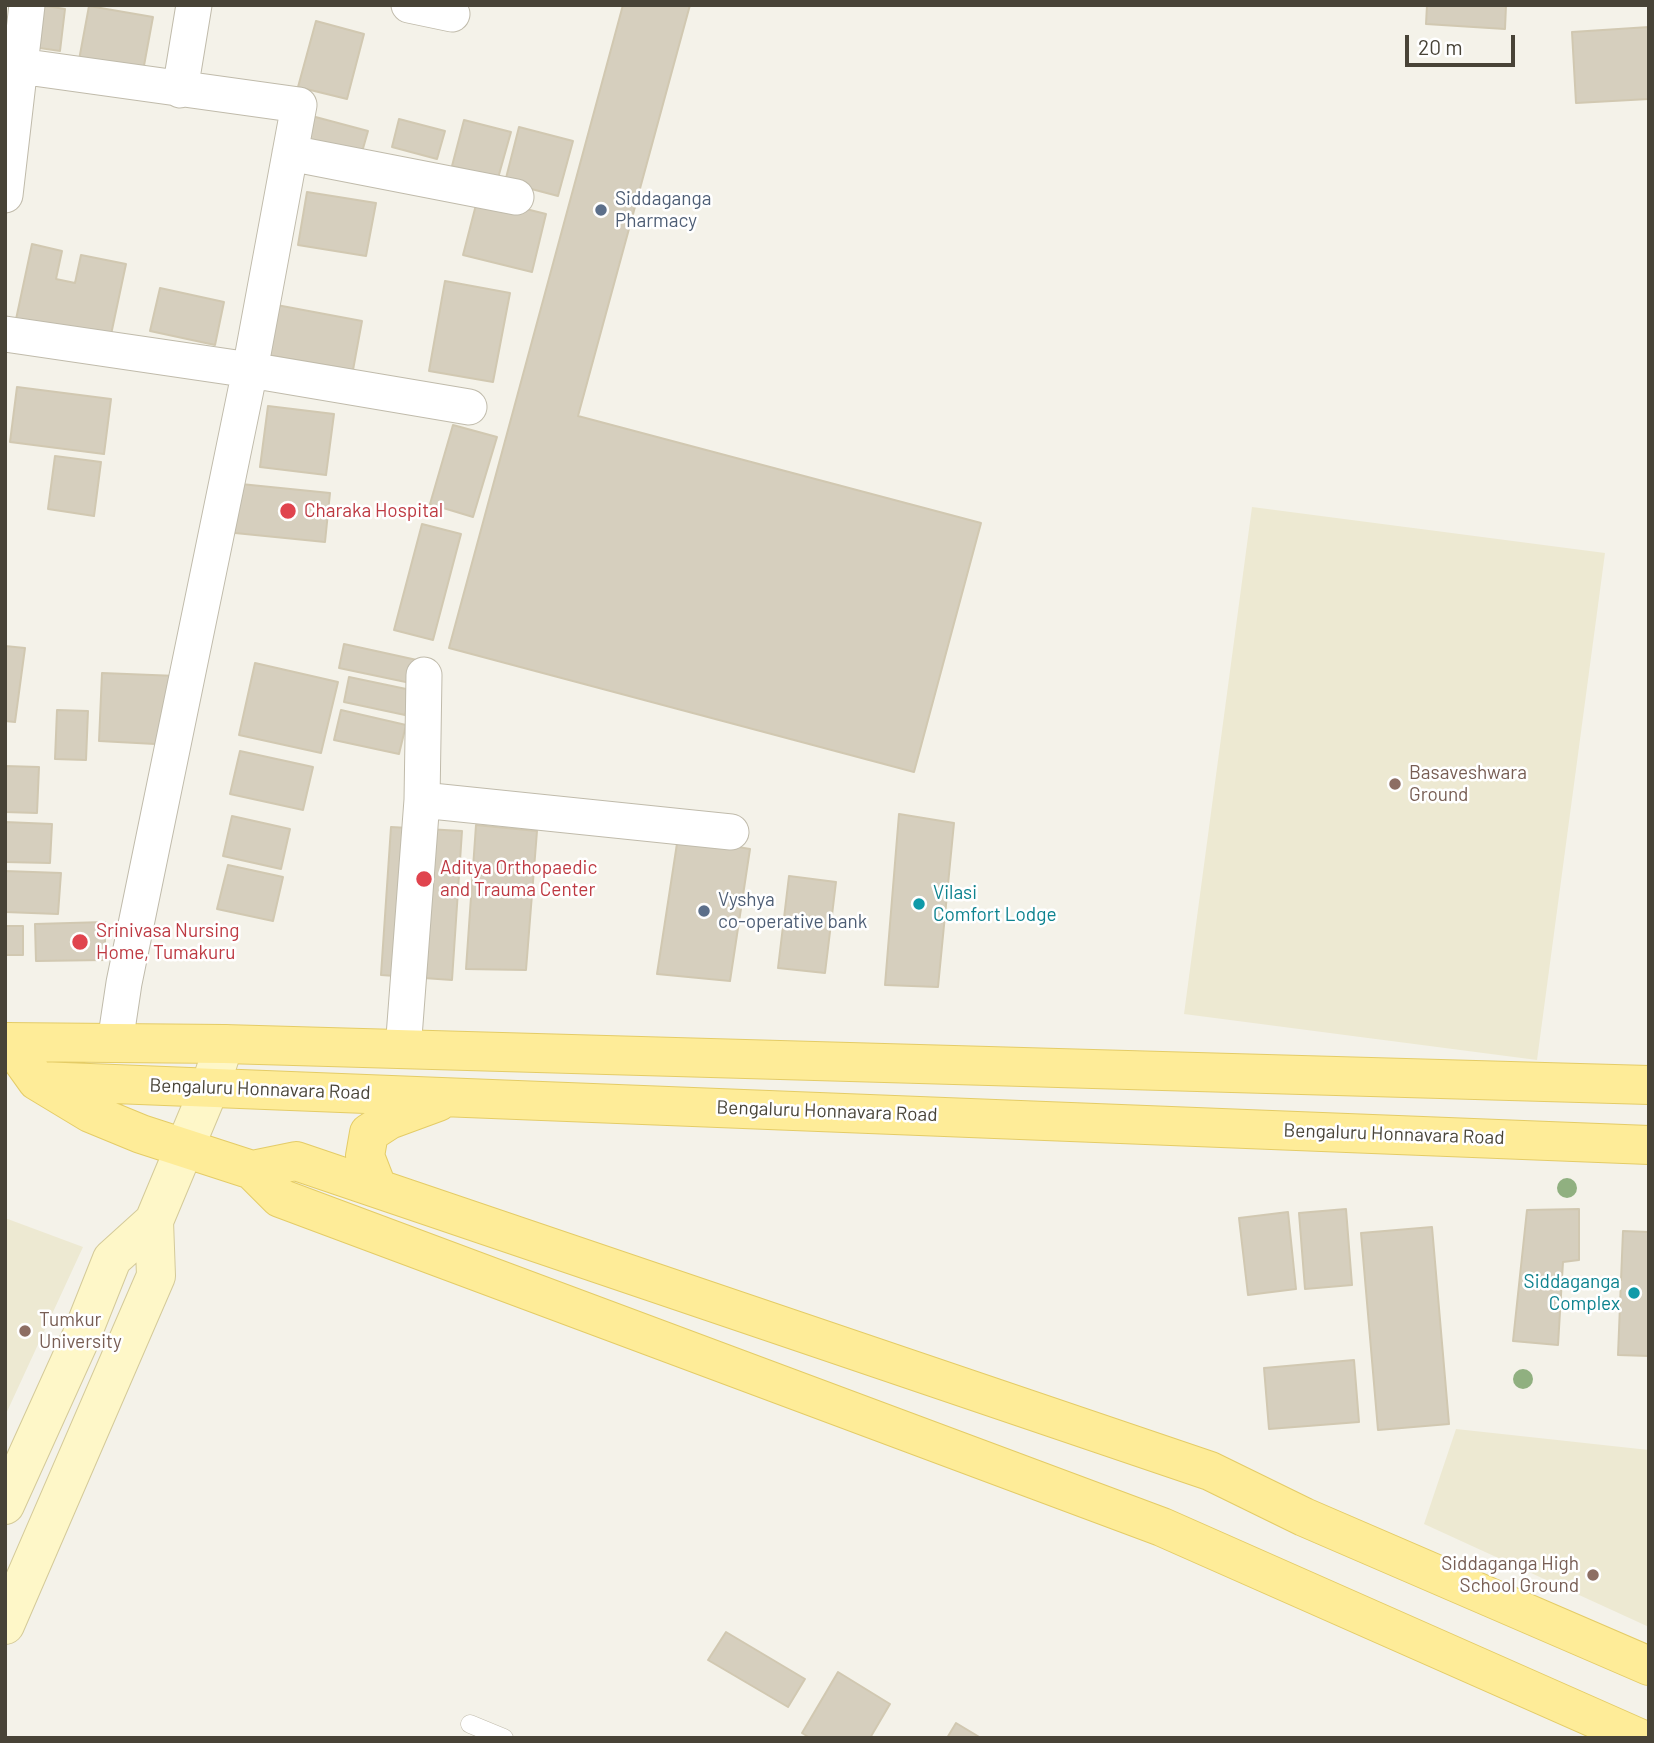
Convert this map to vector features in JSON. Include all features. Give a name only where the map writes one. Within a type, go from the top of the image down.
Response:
[{"type":"main road","points":[[1639,1738],[1162,1527],[281,1198],[252,1170],[141,1134],[21,1080],[7,1042],[225,1044],[1649,1085]]},
{"type":"main road","points":[[5,1505],[113,1259],[154,1221],[225,1044]]},
{"type":"main road","name":"Bengaluru Honnavara Road","points":[[21,1080],[1649,1144]]},
{"type":"main road","points":[[377,1187],[365,1156],[369,1133],[389,1120],[453,1096]]},
{"type":"main road","points":[[252,1170],[296,1161],[1210,1471],[1304,1517],[1649,1666]]},
{"type":"main road","points":[[5,1625],[156,1276],[154,1221]]},
{"type":"street","points":[[5,195],[13,65],[27,5]]},
{"type":"street","points":[[180,90],[194,5]]},
{"type":"street","points":[[409,5],[452,14]]},
{"type":"street","points":[[13,65],[299,105],[250,370],[124,984],[115,1043]]},
{"type":"street","points":[[290,153],[516,198]]},
{"type":"street","points":[[5,334],[250,370],[469,407]]},
{"type":"street","points":[[403,1050],[422,800],[424,675]]},
{"type":"street","points":[[422,800],[731,832]]},
{"type":"lane","points":[[470,1724],[504,1738]]},
{"type":"shaded area","name":"Basaveshwara Ground","points":[[1252,507],[1605,553],[1537,1060],[1184,1014]]},
{"type":"shaded area","name":"Tumkur University","points":[[5,1218],[83,1247],[5,1416]]},
{"type":"shaded area","name":"Siddaganga High School Ground","points":[[1456,1429],[1649,1450],[1649,1627],[1424,1524]]},
{"type":"building","points":[[40,5],[65,9],[60,51],[13,44]]},
{"type":"building","name":"Siddaganga Pharmacy","points":[[623,5],[690,5],[578,416],[981,523],[914,772],[449,648]]},
{"type":"building","points":[[1427,5],[1506,5],[1505,29],[1426,24]]},
{"type":"building","points":[[89,6],[153,17],[143,71],[79,60]]},
{"type":"building","points":[[316,21],[364,34],[347,99],[298,87]]},
{"type":"building","points":[[1649,27],[1649,99],[1576,103],[1572,32]]},
{"type":"building","points":[[308,115],[368,131],[360,159],[301,143]]},
{"type":"building","points":[[399,119],[445,131],[437,159],[392,147]]},
{"type":"building","points":[[464,120],[511,132],[498,178],[452,166]]},
{"type":"building","points":[[519,127],[573,141],[558,196],[505,182]]},
{"type":"building","points":[[307,192],[376,203],[366,256],[298,245]]},
{"type":"building","points":[[478,197],[546,214],[532,272],[463,255]]},
{"type":"building","points":[[32,244],[62,251],[56,279],[75,283],[81,255],[126,264],[109,344],[15,324]]},
{"type":"building","points":[[445,281],[510,293],[493,382],[429,371]]},
{"type":"building","points":[[160,288],[224,302],[215,345],[150,331]]},
{"type":"building","points":[[266,303],[362,321],[353,370],[256,353]]},
{"type":"building","points":[[17,387],[111,399],[104,454],[10,442]]},
{"type":"building","points":[[268,406],[334,414],[326,475],[260,467]]},
{"type":"building","points":[[453,425],[497,437],[473,517],[430,504]]},
{"type":"building","points":[[55,456],[101,462],[94,516],[48,509]]},
{"type":"building","points":[[231,483],[330,493],[325,542],[225,532]]},
{"type":"building","points":[[422,524],[461,534],[433,640],[394,630]]},
{"type":"building","points":[[344,644],[426,662],[420,685],[339,668]]},
{"type":"building","points":[[5,646],[25,648],[15,722],[5,721]]},
{"type":"building","points":[[255,663],[338,682],[321,753],[239,735]]},
{"type":"building","points":[[102,673],[177,676],[174,745],[99,741]]},
{"type":"building","points":[[349,677],[411,690],[405,715],[344,702]]},
{"type":"building","points":[[57,710],[88,711],[86,760],[55,759]]},
{"type":"building","points":[[341,710],[406,725],[399,754],[334,740]]},
{"type":"building","points":[[240,751],[313,767],[303,810],[230,794]]},
{"type":"building","points":[[5,766],[39,767],[37,813],[5,812]]},
{"type":"building","name":"Vilasi Comfort Lodge","points":[[899,814],[954,823],[938,987],[885,985]]},
{"type":"building","points":[[232,816],[290,829],[281,869],[223,856]]},
{"type":"building","points":[[5,822],[52,824],[50,863],[5,862]]},
{"type":"building","points":[[476,825],[537,831],[526,970],[466,969]]},
{"type":"building","points":[[391,827],[462,831],[452,980],[381,975]]},
{"type":"building","name":"Vyshya co-operative bank","points":[[678,837],[750,849],[730,981],[657,974]]},
{"type":"building","points":[[228,865],[283,877],[273,921],[217,909]]},
{"type":"building","points":[[5,871],[61,873],[58,914],[5,912]]},
{"type":"building","points":[[789,876],[836,882],[825,973],[778,968]]},
{"type":"building","points":[[105,922],[105,960],[36,961],[35,924]]},
{"type":"building","points":[[5,926],[23,926],[23,955],[5,955]]},
{"type":"building","points":[[1346,1209],[1352,1285],[1305,1289],[1299,1213]]},
{"type":"building","points":[[1579,1209],[1579,1260],[1563,1262],[1558,1345],[1513,1341],[1527,1210]]},
{"type":"building","points":[[1288,1212],[1296,1289],[1248,1295],[1239,1218]]},
{"type":"building","points":[[1432,1227],[1449,1424],[1378,1430],[1361,1233]]},
{"type":"building","name":"Siddaganga Complex","points":[[1623,1231],[1649,1232],[1649,1356],[1618,1355]]},
{"type":"building","points":[[1354,1360],[1359,1422],[1269,1429],[1264,1368]]},
{"type":"building","points":[[726,1632],[805,1679],[788,1707],[708,1660]]},
{"type":"building","points":[[838,1672],[890,1704],[870,1738],[810,1738],[802,1733]]},
{"type":"building","points":[[956,1723],[981,1738],[947,1738]]},
{"type":"place","name":"Siddaganga Pharmacy","points":[[601,210]]},
{"type":"place","name":"Charaka Hospital","points":[[288,511]]},
{"type":"place","name":"Basaveshwara Ground","points":[[1395,784]]},
{"type":"place","name":"Aditya Orthopaedic and Trauma Center","points":[[424,879]]},
{"type":"place","name":"Vilasi Comfort Lodge","points":[[919,904]]},
{"type":"place","name":"Vyshya co-operative bank","points":[[704,911]]},
{"type":"place","name":"Srinivasa Nursing Home, Tumakuru","points":[[80,942]]},
{"type":"place","name":"Siddaganga Complex","points":[[1634,1293]]},
{"type":"place","name":"Tumkur University","points":[[25,1331]]},
{"type":"place","name":"Siddaganga High School Ground","points":[[1593,1575]]}]
